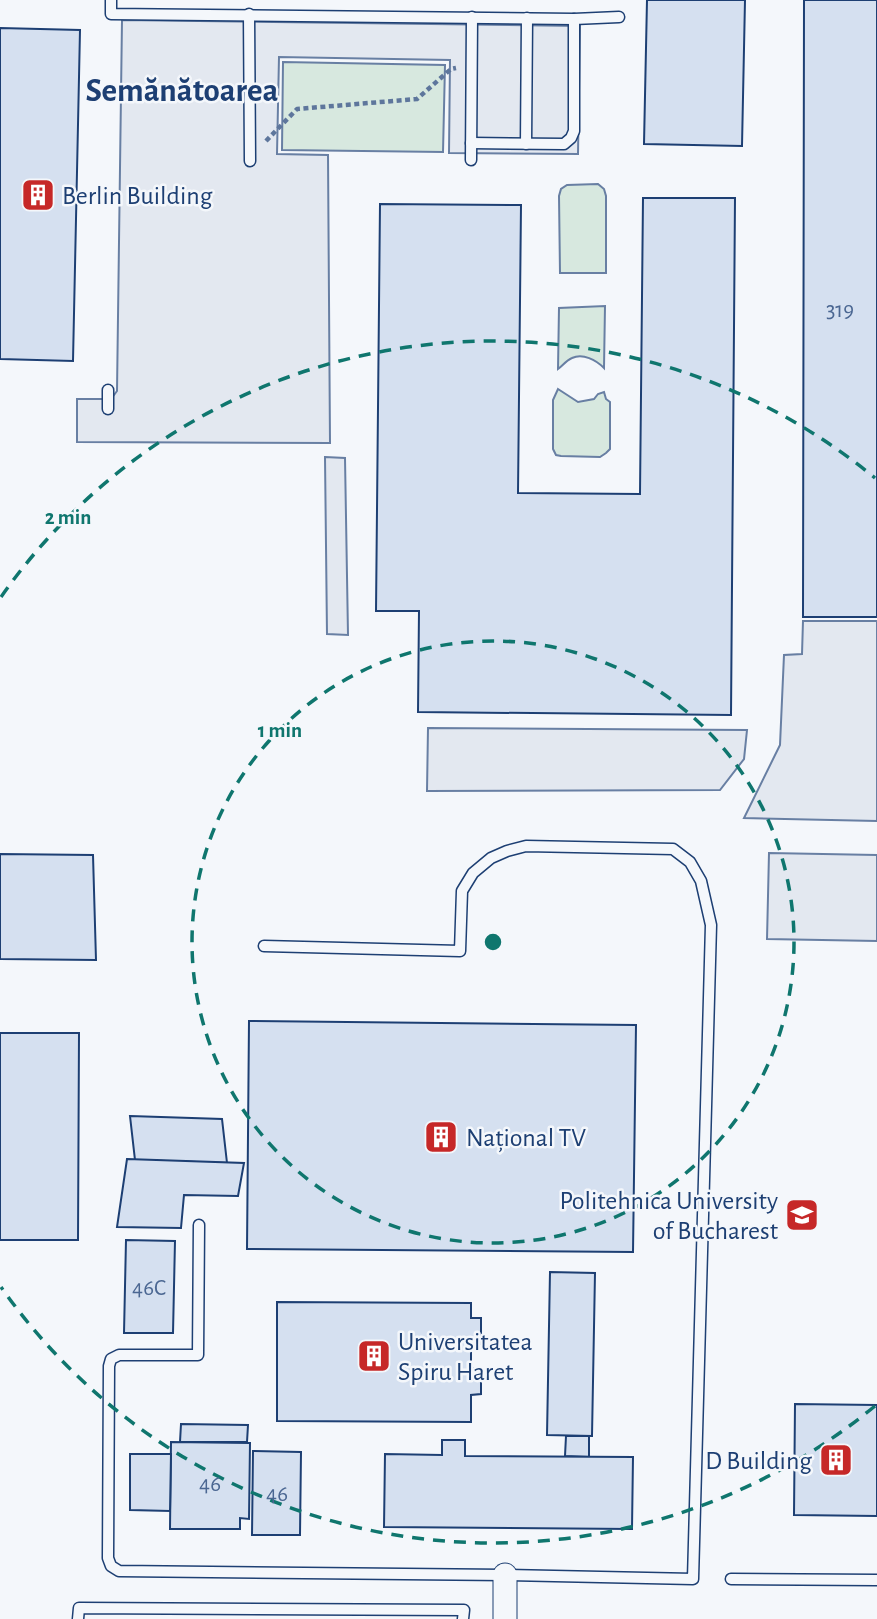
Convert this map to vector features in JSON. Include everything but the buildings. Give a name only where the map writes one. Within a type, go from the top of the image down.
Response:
[{"type":"street","points":[[505,1575],[505,1619]]},
{"type":"lane","points":[[111,0],[111,14],[574,19],[619,17]]},
{"type":"lane","points":[[249,14],[250,160]]},
{"type":"lane","points":[[471,160],[472,17]]},
{"type":"lane","points":[[526,144],[527,18]]},
{"type":"lane","points":[[471,143],[564,144],[571,138],[574,131],[574,19]]},
{"type":"lane","points":[[108,390],[108,409]]},
{"type":"lane","points":[[199,1225],[198,1355],[119,1356],[111,1359],[109,1366],[108,1558],[111,1566],[119,1571],[693,1579],[711,925],[701,881],[690,862],[673,849],[526,846],[491,858],[473,873],[462,891],[460,951],[264,946]]},
{"type":"lane","points":[[730,1579],[877,1580]]},
{"type":"lane","points":[[78,1619],[79,1608],[165,1614],[464,1609],[463,1619]]},
{"type":"path","points":[[250,160],[297,109],[416,99],[452,68],[472,67]]},
{"type":"shaded area","points":[[122,20],[580,26],[578,154],[449,153],[450,60],[279,57],[277,154],[328,155],[330,443],[77,442],[77,399],[111,399],[117,391]]},
{"type":"shaded area","points":[[283,62],[445,65],[443,152],[282,150]]},
{"type":"shaded area","points":[[598,184],[604,189],[606,196],[606,273],[560,273],[561,189],[567,185]]},
{"type":"shaded area","points":[[605,306],[604,368],[581,356],[570,359],[558,369],[559,308]]},
{"type":"shaded area","points":[[558,389],[578,402],[594,399],[604,392],[610,402],[610,449],[606,453],[600,457],[556,455],[553,449],[553,400]]},
{"type":"shaded area","points":[[325,457],[345,458],[348,635],[327,634]]},
{"type":"shaded area","points":[[803,621],[877,621],[877,821],[744,818],[780,745],[784,655],[802,654]]},
{"type":"shaded area","points":[[428,728],[747,730],[744,759],[720,790],[427,791]]},
{"type":"shaded area","points":[[769,853],[877,855],[877,941],[767,939]]},
{"type":"place","name":"Berlin Building","points":[[38,195]]},
{"type":"place","name":"Național TV","points":[[441,1137]]},
{"type":"place","name":"Politehnica University of Bucharest","points":[[802,1215]]},
{"type":"place","name":"Universitatea Spiru Haret","points":[[374,1356]]},
{"type":"place","name":"D Building","points":[[836,1460]]},
{"type":"district","name":"Semănătoarea","points":[[182,89]]}]
